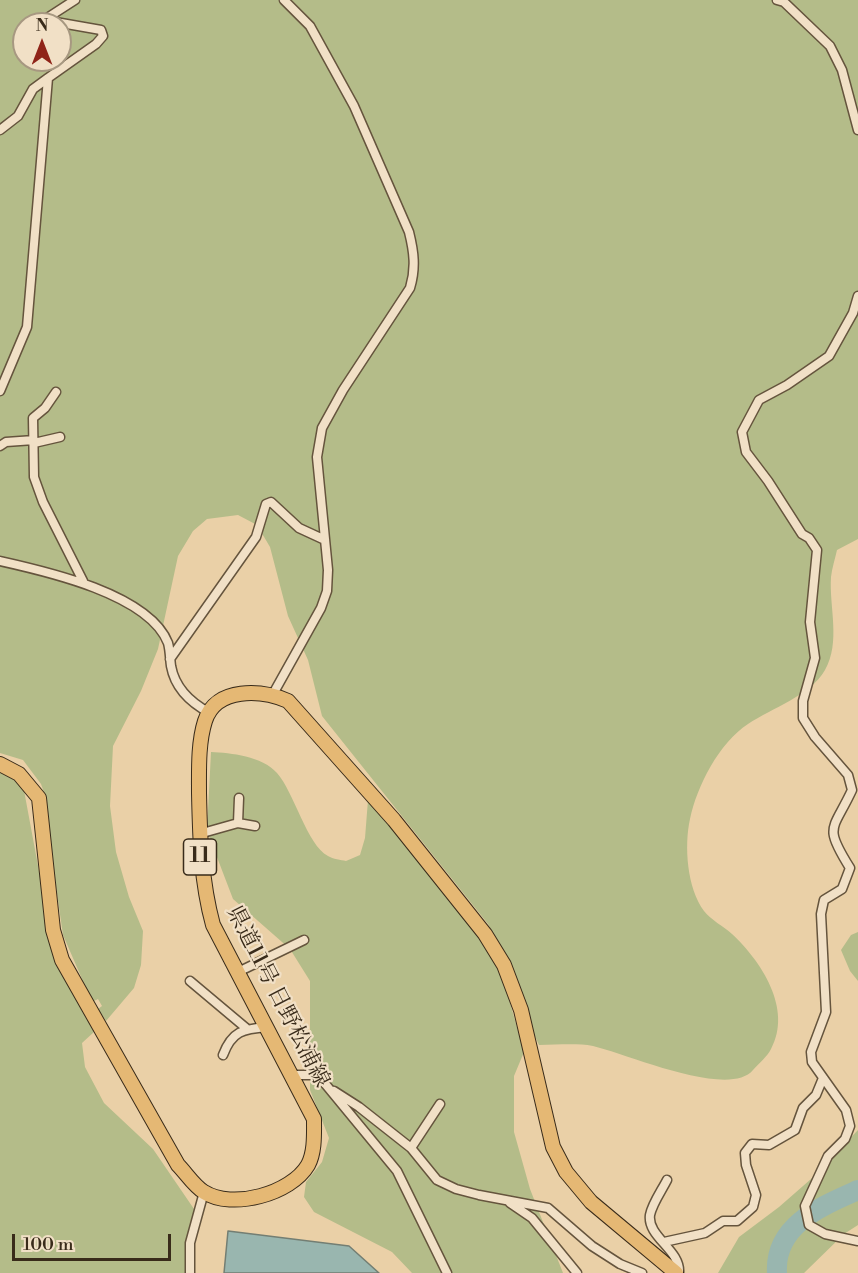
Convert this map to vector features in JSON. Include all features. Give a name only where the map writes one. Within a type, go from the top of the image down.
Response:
[{"type":"main road","points":[[210,713],[217,704],[234,693],[273,694],[288,701],[394,820],[485,934],[504,965],[521,1010],[553,1147],[566,1172],[591,1202],[677,1273]]},
{"type":"main road","name":"県道11号 日野松浦線","points":[[204,1192],[235,1200],[260,1197],[289,1183],[308,1166],[314,1145],[314,1119],[213,925],[204,893],[199,763],[205,719],[210,713]]},
{"type":"main road","points":[[0,764],[19,774],[39,798],[53,930],[62,960],[178,1165],[204,1192]]},
{"type":"street","points":[[0,130],[18,116],[33,89],[96,44],[103,36],[101,30],[44,20],[75,0]]},
{"type":"street","points":[[273,694],[321,608],[327,591],[328,570],[317,457],[322,428],[343,390],[410,288],[415,272],[409,232],[354,106],[310,26],[284,0]]},
{"type":"street","points":[[777,0],[784,2],[830,46],[843,70],[858,130]]},
{"type":"street","points":[[0,391],[27,327],[48,78]]},
{"type":"street","points":[[858,296],[853,313],[829,356],[787,385],[759,400],[742,432],[746,452],[779,496],[802,534],[809,538],[817,550],[810,622],[815,658],[803,701],[803,718],[815,737],[848,776],[852,790],[832,826],[832,838],[850,868],[848,879],[842,889],[824,900],[821,914],[826,1012],[811,1052],[812,1062],[846,1110],[850,1126],[845,1139],[828,1156],[805,1206],[809,1225],[825,1234],[858,1241]]},
{"type":"street","points":[[56,392],[45,408],[33,418],[34,477],[40,494],[83,581]]},
{"type":"street","points":[[0,446],[6,442],[34,442],[60,437]]},
{"type":"street","points":[[170,659],[256,537],[267,504],[271,502],[298,528],[325,540]]},
{"type":"street","points":[[0,561],[83,581],[124,602],[155,624],[168,643],[170,659],[180,689],[195,705],[210,713]]},
{"type":"street","points":[[238,823],[239,798]]},
{"type":"street","points":[[200,834],[238,823],[255,826]]},
{"type":"street","points":[[238,972],[304,940]]},
{"type":"street","points":[[190,981],[246,1028]]},
{"type":"street","points":[[223,1055],[228,1041],[246,1028],[267,1027]]},
{"type":"street","points":[[292,1075],[314,1076],[359,1107],[411,1148],[437,1180],[456,1189],[548,1208],[592,1246],[620,1264],[642,1273]]},
{"type":"street","points":[[664,1242],[705,1233],[723,1221],[737,1221],[753,1207],[756,1195],[746,1165],[745,1153],[752,1144],[769,1145],[795,1130],[802,1108],[816,1095],[823,1078]]},
{"type":"street","points":[[334,1091],[397,1171],[447,1273]]},
{"type":"street","points":[[411,1148],[441,1104]]},
{"type":"street","points":[[667,1180],[650,1214],[651,1225],[680,1266],[677,1273]]},
{"type":"street","points":[[190,1273],[190,1243],[204,1192]]},
{"type":"street","points":[[504,1200],[532,1218],[577,1273]]},
{"type":"green space","points":[[0,0],[858,0],[858,539],[837,550],[831,577],[832,648],[825,670],[810,687],[748,724],[728,742],[704,779],[693,806],[688,830],[688,866],[698,902],[707,914],[743,945],[763,972],[776,1002],[777,1034],[769,1052],[753,1070],[741,1078],[723,1080],[677,1072],[593,1046],[539,1045],[531,1028],[518,981],[488,924],[322,716],[308,660],[288,616],[270,547],[257,525],[238,515],[207,519],[193,531],[178,556],[158,649],[141,691],[113,746],[110,806],[116,852],[129,897],[143,931],[141,965],[134,988],[106,1021],[98,1009],[102,1006],[98,999],[92,1002],[63,935],[45,811],[45,795],[41,784],[23,760],[0,753]]},
{"type":"green space","points":[[211,752],[246,756],[271,767],[289,792],[307,830],[320,850],[335,859],[346,861],[360,855],[365,838],[368,800],[479,933],[503,978],[524,1052],[514,1076],[514,1132],[530,1189],[563,1273],[412,1273],[392,1252],[314,1212],[304,1197],[306,1182],[322,1162],[329,1138],[310,1090],[310,981],[290,949],[233,899],[207,831]]},
{"type":"green space","points":[[0,770],[23,785],[52,941],[64,978],[94,1032],[82,1043],[85,1067],[104,1103],[153,1149],[194,1209],[191,1273],[0,1273]]},
{"type":"green space","points":[[858,932],[858,981],[850,971],[841,950],[851,935]]},
{"type":"green space","points":[[858,1130],[858,1225],[844,1234],[804,1273],[718,1273],[739,1237],[811,1179]]},
{"type":"water","points":[[228,1231],[349,1246],[379,1273],[224,1273]]},
{"type":"waterway","points":[[777,1273],[778,1256],[783,1242],[792,1230],[816,1211],[858,1190]]}]
